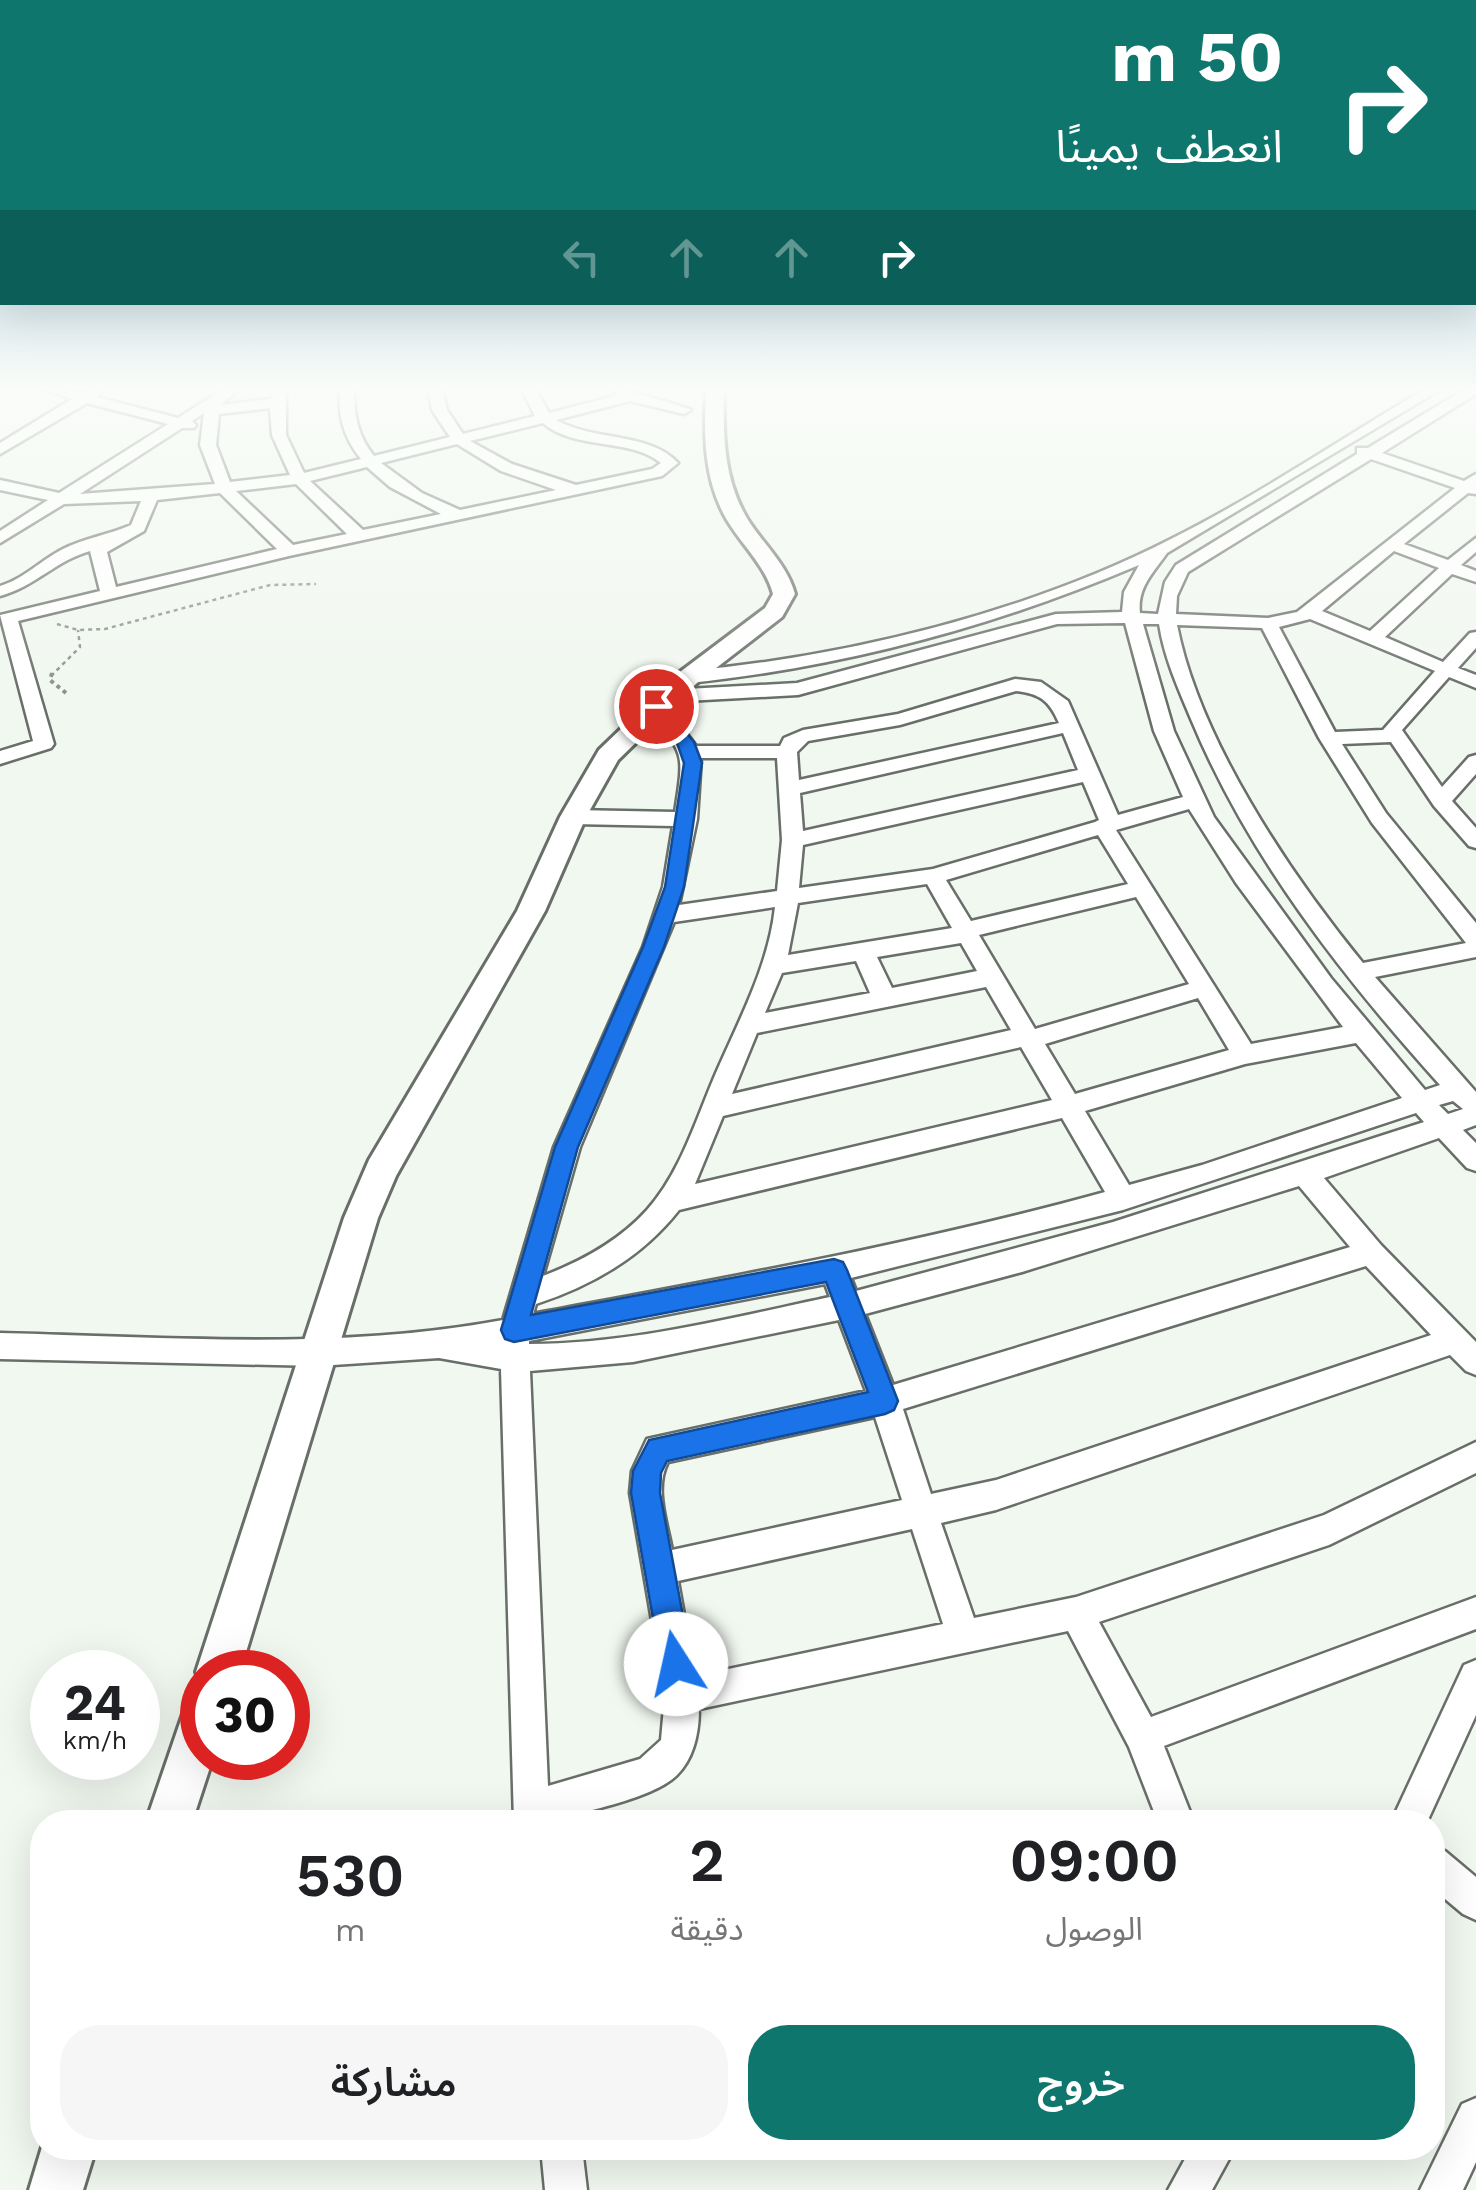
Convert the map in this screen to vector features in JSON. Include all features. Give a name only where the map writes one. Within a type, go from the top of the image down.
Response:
[{"type":"street","points":[[23,490],[63,499],[204,490]]},
{"type":"street","points":[[0,538],[76,490]]},
{"type":"street","points":[[226,490],[289,551]]},
{"type":"street","points":[[310,490],[360,536]]},
{"type":"street","points":[[409,490],[459,515]]},
{"type":"street","points":[[0,758],[44,744],[12,617],[289,551],[575,490]]},
{"type":"street","points":[[225,1650],[318,1354],[381,1170],[530,912],[573,816],[608,756],[671,693],[774,612],[784,594],[776,571],[734,515],[723,490]]},
{"type":"street","points":[[671,693],[957,624],[1075,586],[1172,545],[1265,490]]},
{"type":"street","points":[[1308,490],[1203,555],[1171,582],[1167,621],[1172,649],[1200,722],[1235,796],[1274,860],[1358,972],[1470,1104]]},
{"type":"street","points":[[671,693],[798,689],[957,649],[1056,619],[1290,621],[1312,613],[1330,593],[1465,490]]},
{"type":"street","points":[[0,590],[32,579],[69,550],[101,545],[138,528],[152,496]]},
{"type":"street","points":[[402,527],[425,500]]},
{"type":"street","points":[[1372,639],[1476,543]]},
{"type":"street","points":[[101,545],[98,560],[109,594]]},
{"type":"street","points":[[1172,545],[1203,555]]},
{"type":"street","points":[[1172,545],[1140,576],[1130,595],[1133,620],[1163,726],[1195,800],[1237,868],[1359,1033],[1476,1160]]},
{"type":"street","points":[[1393,545],[1476,576]]},
{"type":"street","points":[[1312,613],[1476,682]]},
{"type":"street","points":[[1268,622],[1329,738],[1379,818],[1476,939]]},
{"type":"street","points":[[1476,636],[1394,723],[1394,736],[1476,841]]},
{"type":"street","points":[[521,1296],[571,1282],[614,1255],[653,1223],[673,1200],[773,966],[790,900],[793,840],[787,752],[791,742],[803,736],[900,719],[1015,685],[1032,685],[1053,694],[1090,774],[1107,824],[1245,1055]]},
{"type":"street","points":[[532,1810],[514,1344],[521,1296],[567,1147],[674,887],[692,779],[691,752],[671,693]]},
{"type":"street","points":[[790,789],[1070,726]]},
{"type":"street","points":[[1329,738],[1394,736]]},
{"type":"street","points":[[691,752],[787,752]]},
{"type":"street","points":[[1441,801],[1476,762]]},
{"type":"street","points":[[793,840],[1090,774]]},
{"type":"street","points":[[665,915],[790,900],[933,876],[1195,800]]},
{"type":"street","points":[[573,816],[687,819]]},
{"type":"street","points":[[933,876],[1123,1199]]},
{"type":"street","points":[[773,966],[966,932],[1142,888]]},
{"type":"street","points":[[1358,972],[1476,949]]},
{"type":"street","points":[[863,952],[885,998]]},
{"type":"street","points":[[747,1026],[992,977]]},
{"type":"street","points":[[713,1108],[1028,1038],[1204,988]]},
{"type":"street","points":[[673,1200],[1069,1106],[1245,1055],[1359,1033]]},
{"type":"street","points":[[0,1346],[318,1354],[439,1346],[475,1355],[1123,1199],[1422,1104],[1470,1104]]},
{"type":"street","points":[[514,1344],[606,1352],[850,1307],[1106,1235],[1304,1173],[1443,1127],[1470,1104]]},
{"type":"street","points":[[660,1570],[996,1495],[1465,1352],[1371,1253],[1304,1173]]},
{"type":"street","points":[[1088,1208],[1106,1235]]},
{"type":"street","points":[[548,1810],[663,1768],[675,1752],[682,1728],[682,1696],[646,1493],[647,1471],[658,1450],[885,1401],[1371,1253]]},
{"type":"street","points":[[834,1270],[885,1401],[963,1636]]},
{"type":"street","points":[[682,1696],[1076,1613],[1329,1529],[1476,1457]]},
{"type":"street","points":[[1076,1613],[1143,1737],[1171,1810]]},
{"type":"street","points":[[1143,1737],[1476,1613]]},
{"type":"street","points":[[1415,1810],[1476,1677]]},
{"type":"street","points":[[173,1810],[183,1780]]},
{"type":"street","points":[[1445,1875],[1476,1901]]},
{"type":"street","points":[[1441,2190],[1476,2118]]},
{"type":"street","points":[[56,2190],[65,2160]]},
{"type":"street","points":[[563,2160],[566,2190]]},
{"type":"street","points":[[1189,2190],[1207,2160]]},
{"type":"path","points":[[12,617],[78,630],[124,626],[270,586],[316,584]]},
{"type":"path","points":[[66,693],[50,676],[57,664],[80,647],[78,630]]},
{"type":"route","points":[[656,706],[685,742],[693,763],[674,887],[654,947],[567,1147],[514,1330],[834,1270],[885,1401],[675,1443],[658,1450],[647,1471],[646,1493],[676,1664]]}]
